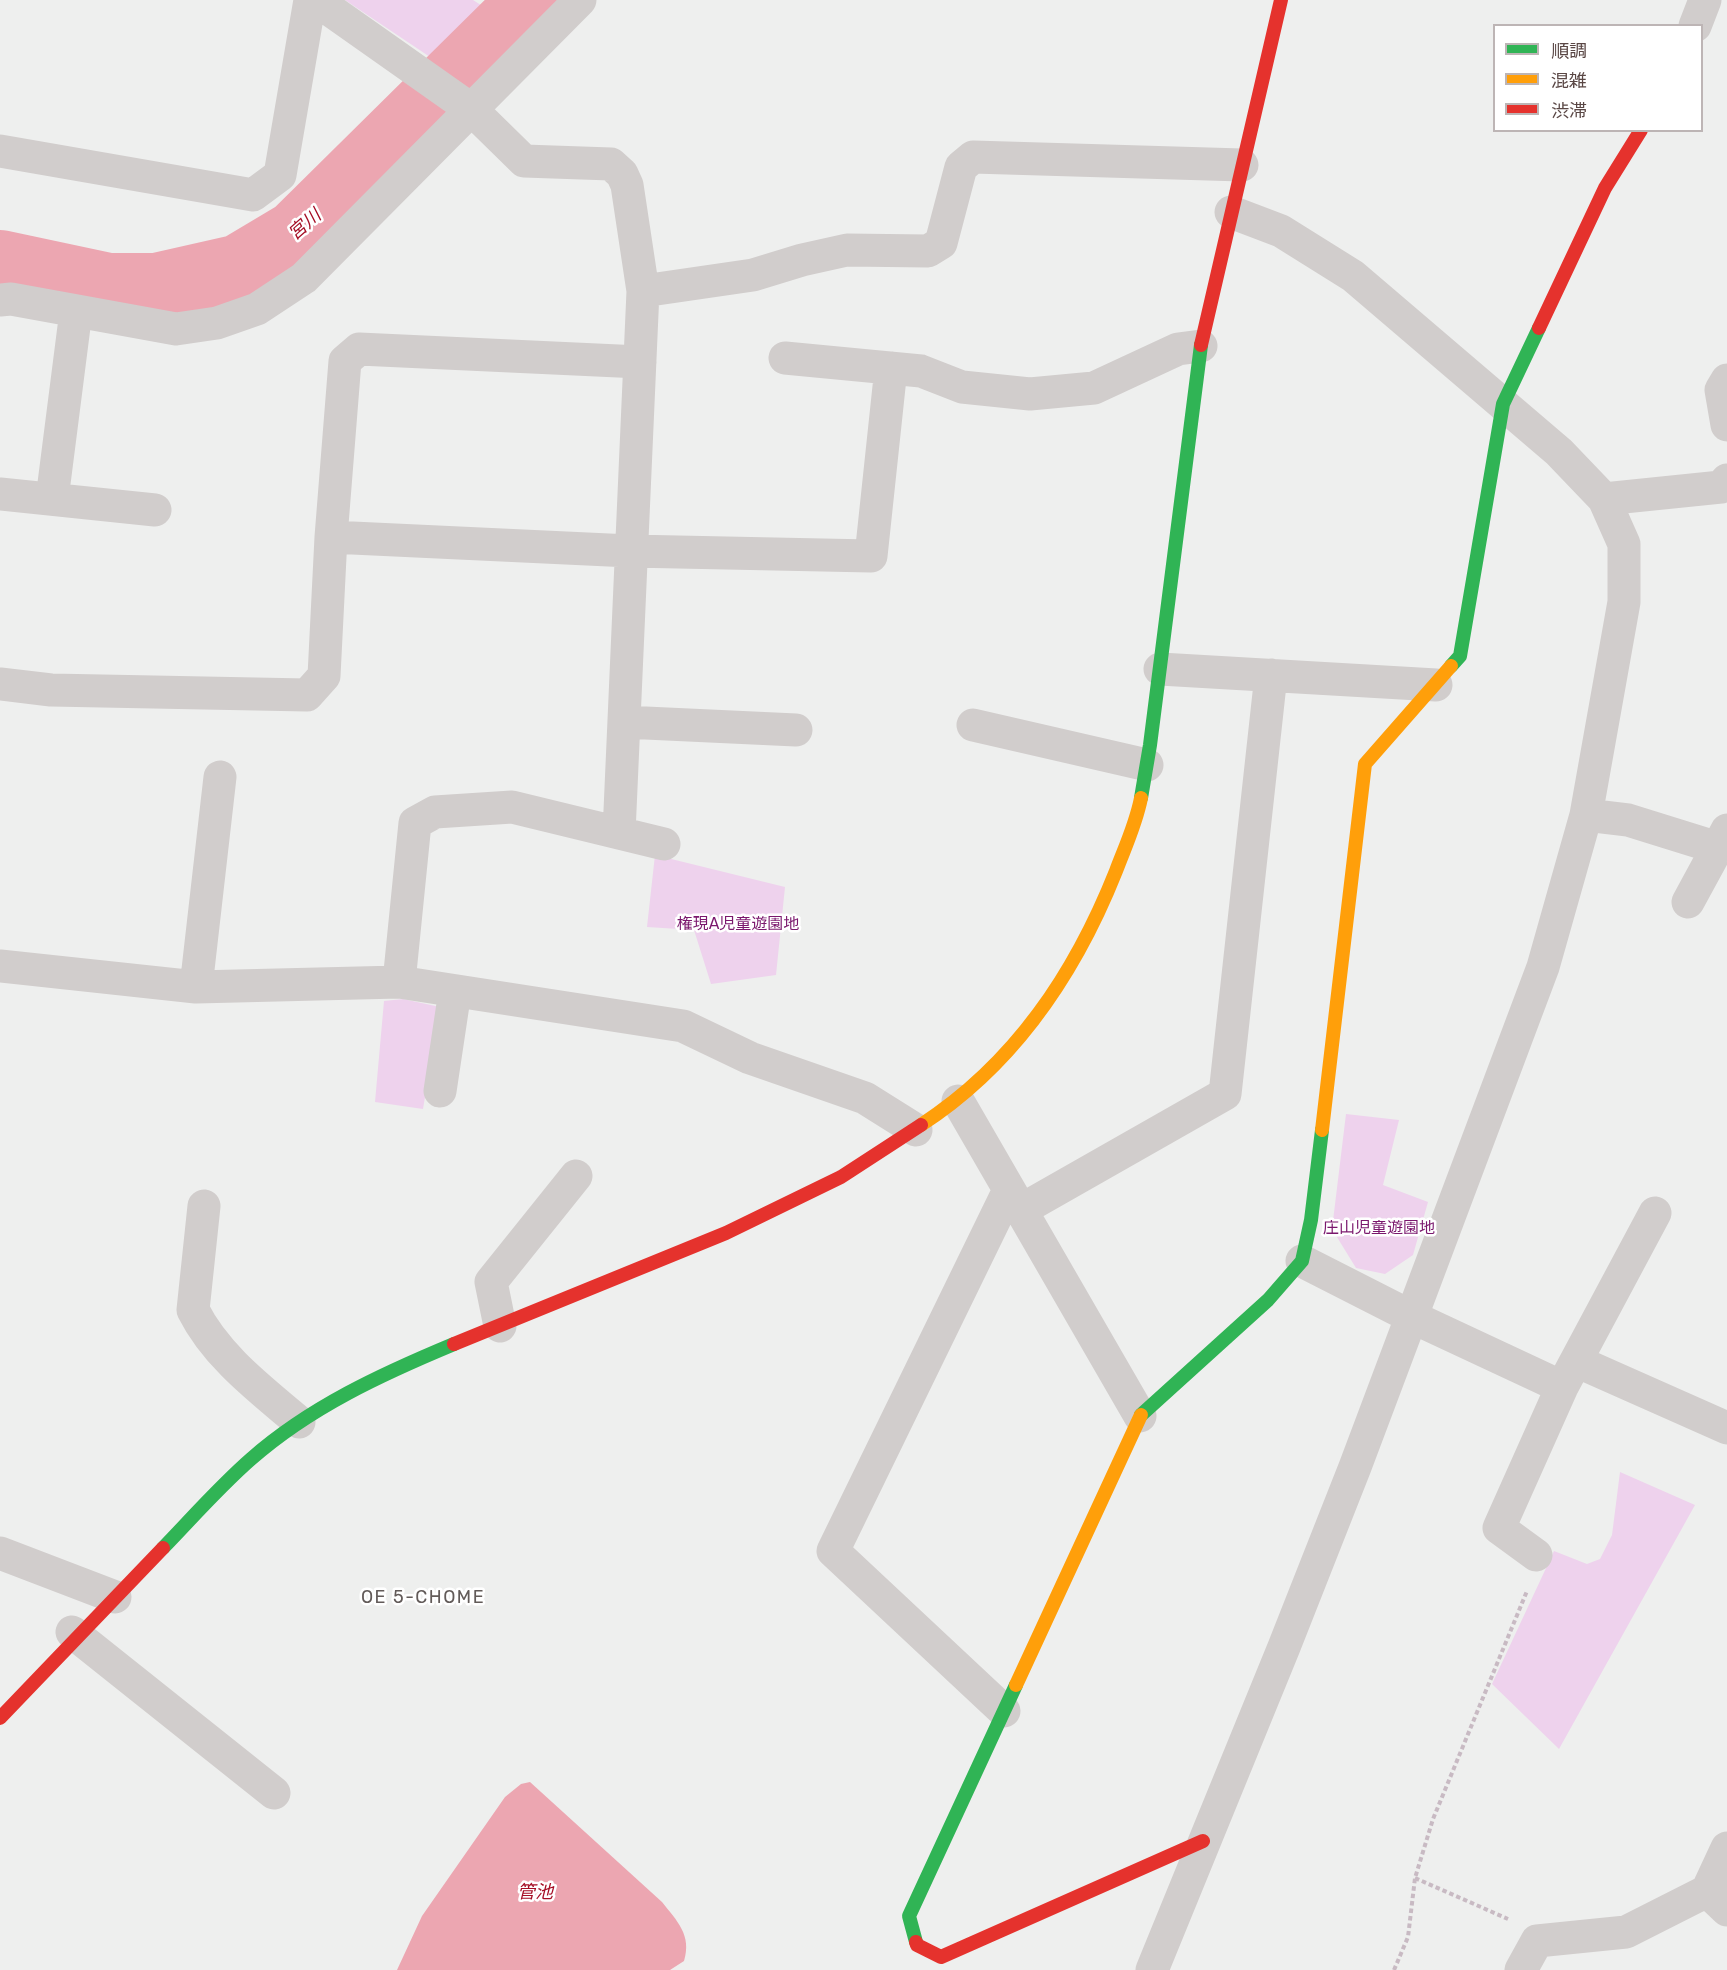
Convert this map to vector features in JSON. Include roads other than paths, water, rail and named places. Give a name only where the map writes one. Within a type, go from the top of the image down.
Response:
[{"type":"street","points":[[0,151],[253,195],[280,175],[310,0]]},
{"type":"street","points":[[316,0],[472,110],[524,161],[611,164],[622,174],[627,185],[644,291],[630,551],[619,833]]},
{"type":"street","points":[[0,300],[11,299],[176,329],[217,323],[257,309],[304,278],[580,0]]},
{"type":"street","points":[[0,1718],[75,1634],[115,1597],[251,1459],[299,1422],[344,1394],[425,1356],[726,1233],[841,1177],[958,1101],[1028,1029],[1061,982],[1096,921],[1137,818],[1147,765],[1201,346],[1281,0]]},
{"type":"street","points":[[1696,24],[1705,0]]},
{"type":"street","points":[[1203,1841],[941,1957],[917,1945],[909,1916],[1140,1416],[1268,1300],[1302,1261],[1311,1220],[1365,764],[1460,656],[1503,404],[1605,188],[1640,132]]},
{"type":"street","points":[[644,291],[753,275],[802,260],[847,250],[928,251],[941,243],[961,168],[973,157],[1242,165]]},
{"type":"street","points":[[1152,1970],[1355,1467],[1543,967],[1586,815],[1624,602],[1624,544],[1604,499],[1559,452],[1353,276],[1281,231],[1231,212]]},
{"type":"street","points":[[52,500],[76,311]]},
{"type":"street","points":[[785,358],[921,371],[962,387],[1030,394],[1094,388],[1178,349],[1201,346]]},
{"type":"street","points":[[0,684],[51,690],[307,694],[324,676],[331,537],[345,361],[359,349],[640,362]]},
{"type":"street","points":[[331,537],[630,551],[871,556],[891,368]]},
{"type":"street","points":[[1727,380],[1721,390],[1727,425]]},
{"type":"street","points":[[1604,499],[1721,487],[1727,480]]},
{"type":"street","points":[[0,494],[155,510]]},
{"type":"street","points":[[1160,669],[1436,685]]},
{"type":"street","points":[[1004,1711],[833,1551],[1015,1200],[1225,1094],[1271,675]]},
{"type":"street","points":[[624,722],[796,730]]},
{"type":"street","points":[[973,725],[1147,765]]},
{"type":"street","points":[[196,987],[220,777]]},
{"type":"street","points":[[399,982],[415,823],[435,812],[512,807],[664,844]]},
{"type":"street","points":[[1586,815],[1628,820],[1722,839],[1688,902]]},
{"type":"street","points":[[0,966],[196,987],[399,982],[683,1026],[750,1058],[865,1098],[916,1130]]},
{"type":"street","points":[[440,1091],[455,991]]},
{"type":"street","points":[[958,1101],[1140,1416]]},
{"type":"street","points":[[500,1326],[491,1282],[576,1176]]},
{"type":"street","points":[[204,1206],[192,1310],[200,1324],[242,1374],[299,1422]]},
{"type":"street","points":[[1536,1555],[1499,1528],[1569,1374],[1655,1213]]},
{"type":"street","points":[[1302,1261],[1410,1316],[1727,1428]]},
{"type":"street","points":[[0,1553],[115,1597]]},
{"type":"street","points":[[75,1634],[274,1793]]},
{"type":"street","points":[[1521,1970],[1537,1941],[1626,1932],[1717,1901],[1727,1848]]},
{"type":"water","name":"管池","points":[[530,1782],[662,1902],[678,1922],[685,1936],[684,1961],[670,1970],[397,1970],[422,1916],[505,1797],[521,1784]]},
{"type":"waterway","name":"宮川","points":[[0,266],[108,289],[156,289],[240,270],[297,236],[536,0]]},
{"type":"district","name":"OE 5-CHOME","points":[[423,1598]]},
{"type":"park label","name":"権現A児童遊園地","points":[[738,924]]},
{"type":"park label","name":"庄山児童遊園地","points":[[1379,1228]]}]
